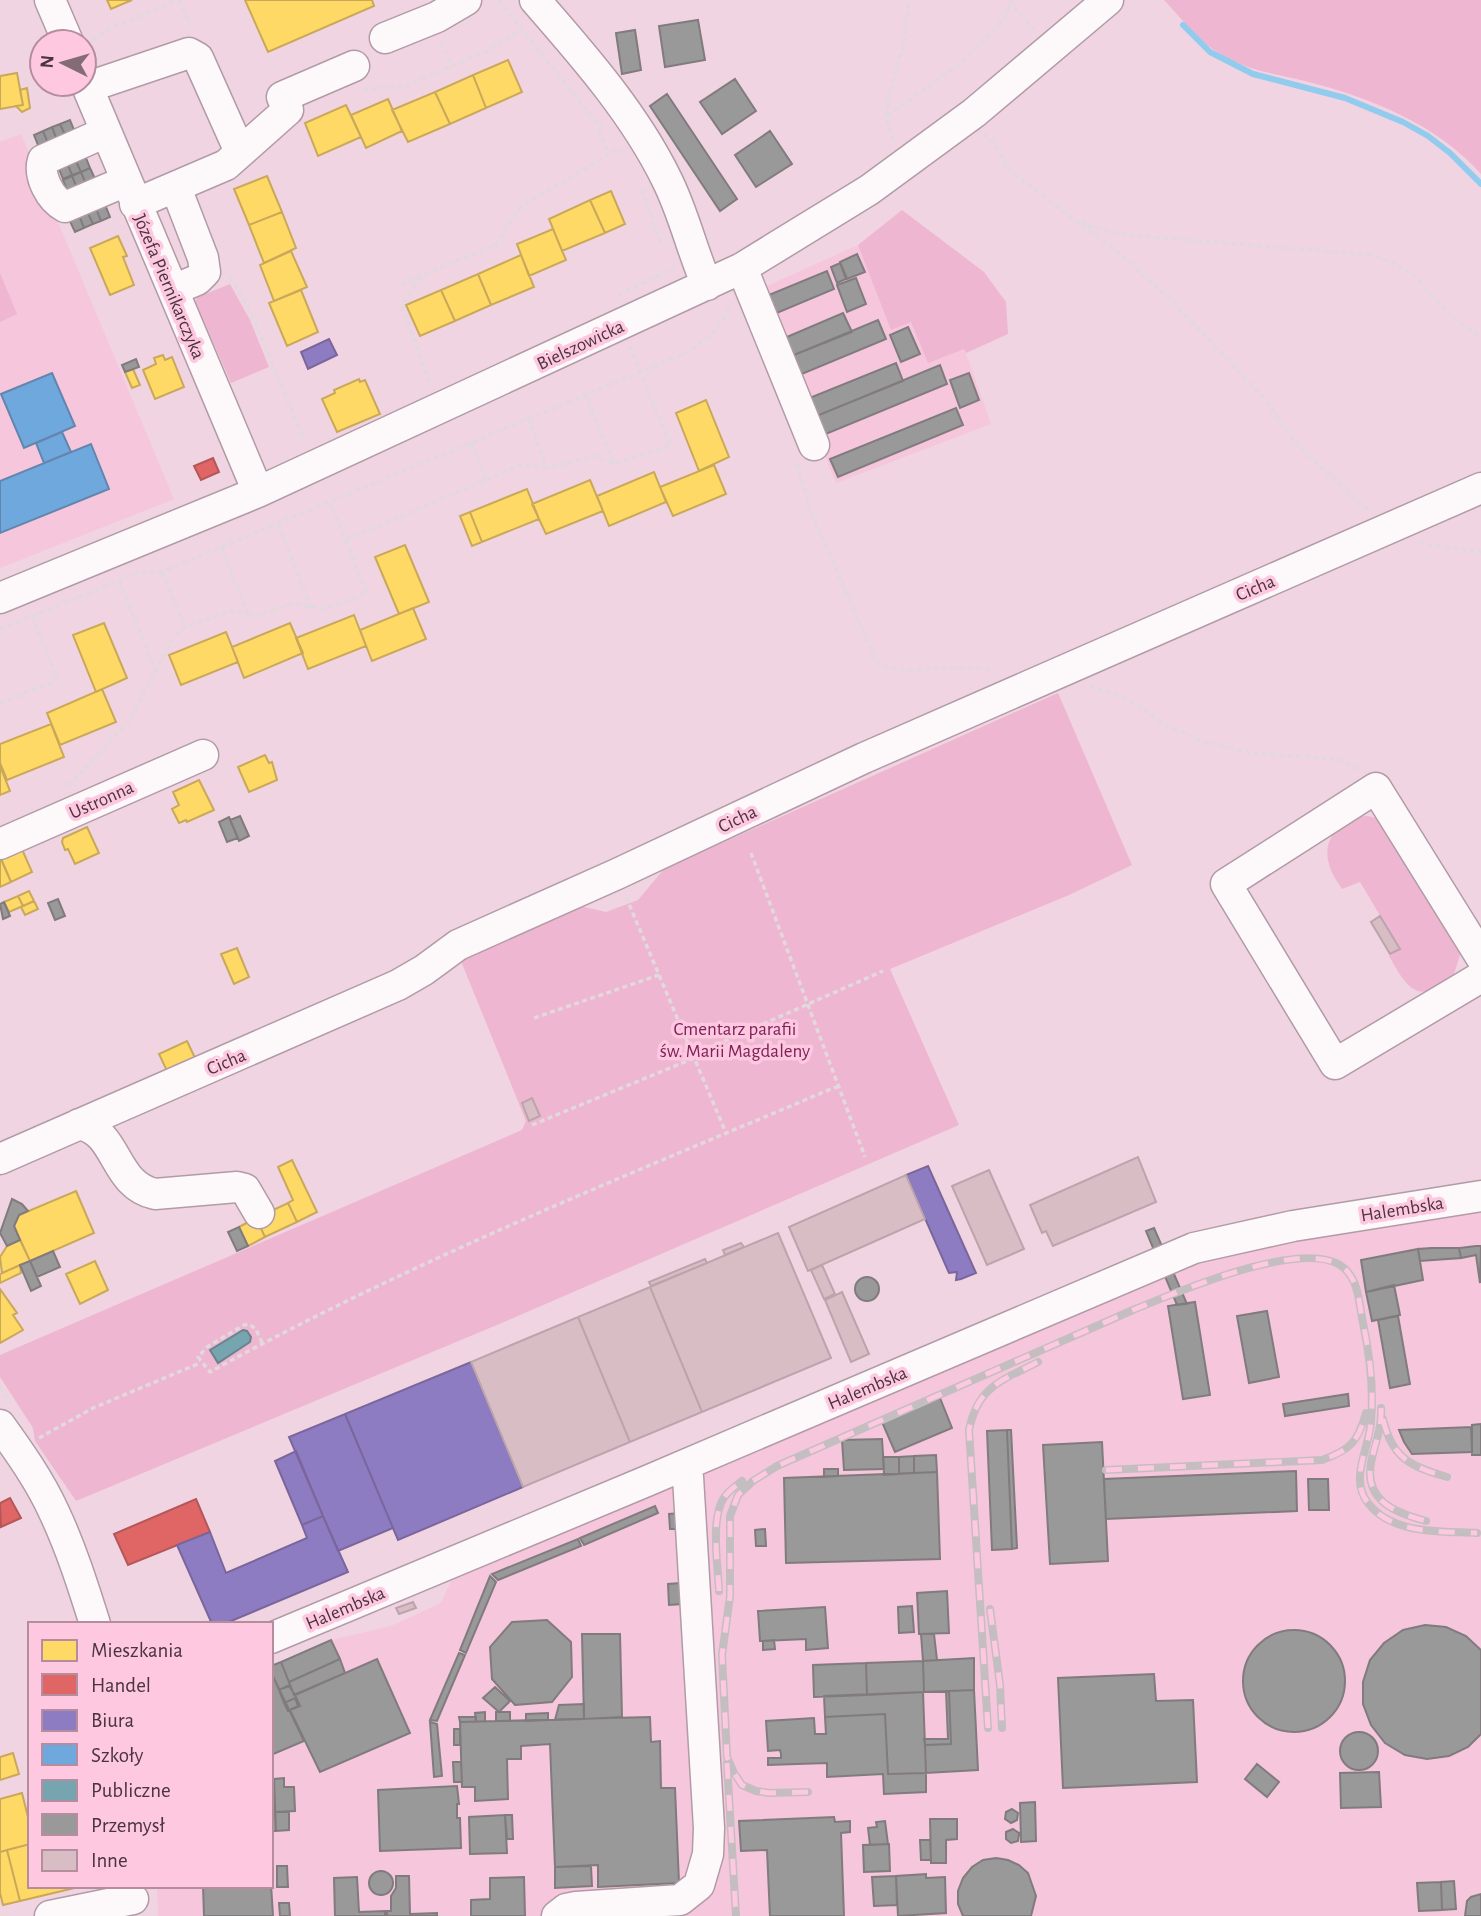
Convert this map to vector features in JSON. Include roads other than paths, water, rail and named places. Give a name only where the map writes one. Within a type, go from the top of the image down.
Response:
[{"type":"street","points":[[50,0],[62,28]]},
{"type":"street","points":[[384,38],[437,17],[466,0]]},
{"type":"street","points":[[535,0],[629,116],[666,176],[707,285]]},
{"type":"street","name":"Bielszowicka","points":[[0,598],[258,492],[707,285],[745,276],[968,118],[1108,0]]},
{"type":"street","points":[[98,80],[192,54],[198,58],[240,152]]},
{"type":"street","points":[[106,132],[43,160],[40,170],[54,201],[65,207],[130,192],[176,188],[226,165],[288,110],[282,97],[356,78]]},
{"type":"street","name":"Józefa Piernikarczyka","points":[[92,98],[258,492]]},
{"type":"street","points":[[173,290],[197,280],[205,272],[203,258],[176,188]]},
{"type":"street","points":[[745,276],[805,452]]},
{"type":"street","name":"Cicha","points":[[0,1159],[398,985],[424,971],[458,945],[617,874],[887,747],[1481,488]]},
{"type":"street","name":"Ustronna","points":[[0,844],[203,755]]},
{"type":"street","points":[[1481,957],[1376,788],[1226,884],[1335,1065],[1481,977]]},
{"type":"street","points":[[79,1124],[88,1126],[101,1136],[132,1184],[143,1191],[155,1194],[237,1187],[245,1189],[259,1213]]},
{"type":"street","name":"Halembska","points":[[273,1637],[1194,1248],[1293,1226],[1481,1196]]},
{"type":"street","points":[[0,1425],[53,1510],[75,1563],[94,1622]]},
{"type":"street","points":[[557,1916],[566,1909],[576,1907],[680,1900],[699,1885],[705,1869],[709,1814],[688,1477],[682,1466]]},
{"type":"street","points":[[57,1915],[133,1900]]},
{"type":"waterway","points":[[1183,25],[1210,52],[1253,74],[1345,98],[1403,122],[1450,153],[1481,184]]},
{"type":"railway","points":[[808,1792],[770,1793],[742,1785],[727,1757],[722,1655],[730,1596],[730,1516],[738,1495],[753,1481],[777,1466],[1178,1292],[1240,1270],[1302,1258],[1327,1260],[1345,1269],[1350,1274],[1358,1294],[1371,1372],[1370,1432],[1360,1474],[1363,1494],[1378,1513],[1404,1526],[1433,1531],[1477,1533]]},
{"type":"railway","points":[[988,1728],[969,1430],[978,1403],[985,1394],[1002,1380],[1038,1362]]},
{"type":"railway","points":[[1381,1408],[1380,1427],[1370,1472],[1371,1484],[1382,1502],[1402,1513],[1426,1521]]},
{"type":"railway","points":[[1106,1470],[1322,1460],[1340,1453],[1352,1444],[1366,1413]]},
{"type":"railway","points":[[1383,1419],[1392,1444],[1405,1459],[1447,1477]]},
{"type":"railway","points":[[719,1591],[716,1537],[718,1515],[723,1498],[742,1481]]},
{"type":"railway","points":[[990,1609],[1000,1685],[1002,1728]]},
{"type":"railway","points":[[727,1763],[736,1916]]},
{"type":"park label","name":"Cmentarz parafii św. Marii Magdaleny","points":[[735,1039]]}]
